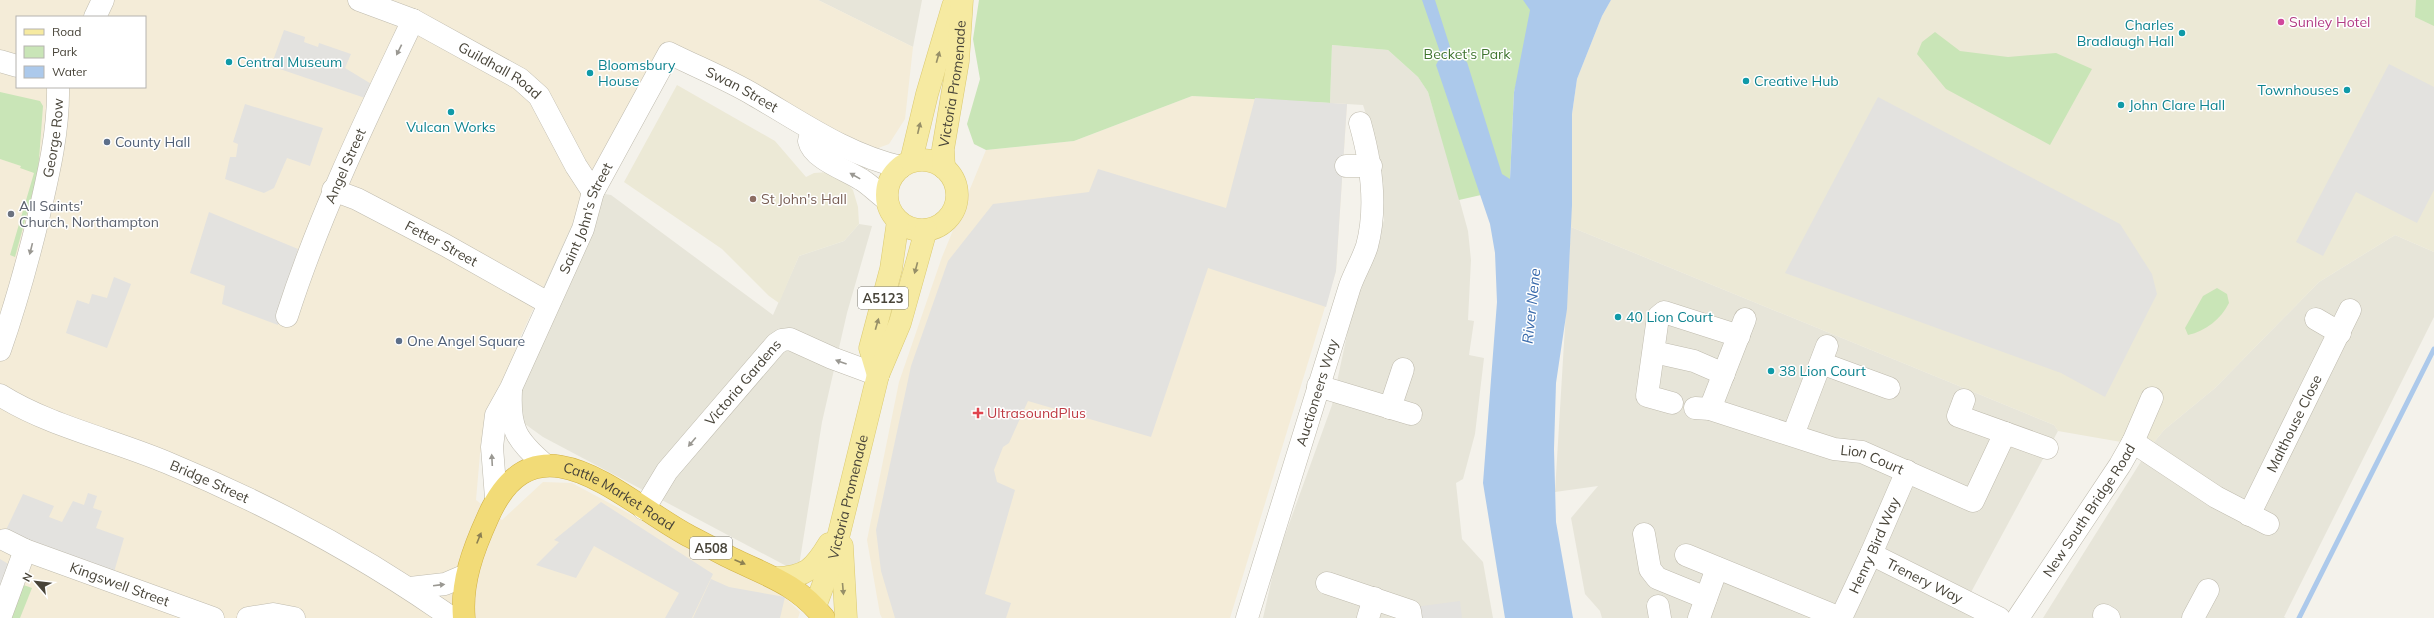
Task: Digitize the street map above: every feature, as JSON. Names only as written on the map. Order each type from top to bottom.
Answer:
[{"type":"highway","name":"Cattle Market Road","points":[[496,498],[511,479],[519,473],[544,464],[564,466],[587,474],[644,509],[731,558],[776,578],[797,591],[816,614]]},
{"type":"highway","name":"Saint John's Street","points":[[464,618],[462,600],[466,575],[474,550],[496,498]]},
{"type":"main road","name":"Victoria Promenade","points":[[906,164],[954,0]]},
{"type":"main road","name":"Victoria Promenade","points":[[944,168],[943,149],[958,61],[962,0]]},
{"type":"main road","points":[[928,160],[944,168],[955,182],[957,195],[954,208],[948,219],[938,226],[926,230],[908,227],[898,221],[890,211],[886,199],[886,186],[892,176],[906,164],[928,160]]},
{"type":"main road","name":"A5123","points":[[878,375],[870,348],[891,269],[898,221]]},
{"type":"main road","name":"Victoria Promenade","points":[[816,614],[842,522],[878,375],[898,328],[926,230]]},
{"type":"main road","name":"A5123","points":[[776,578],[800,575],[814,567],[842,522]]},
{"type":"main road","name":"A5123","points":[[842,522],[842,586],[846,618]]},
{"type":"street","points":[[95,16],[103,0]]},
{"type":"street","name":"Guildhall Road","points":[[359,0],[413,20],[520,79],[539,96],[576,166],[593,192]]},
{"type":"street","name":"Angel Street","points":[[287,316],[308,252],[333,190],[413,20]]},
{"type":"street","name":"Swan Street","points":[[669,53],[752,94],[812,130],[876,162],[906,164]]},
{"type":"street","name":"Saint John's Street","points":[[496,498],[492,447],[496,416],[511,388],[548,303],[583,229],[593,192],[669,53]]},
{"type":"street","points":[[0,61],[16,66]]},
{"type":"street","name":"George Row","points":[[0,350],[19,297],[49,173],[58,100],[58,88]]},
{"type":"street","name":"Auctioneers Way","points":[[1246,618],[1350,286],[1366,248],[1371,230],[1370,166],[1360,123]]},
{"type":"street","points":[[812,130],[809,141],[814,149],[828,162],[861,179],[886,199]]},
{"type":"street","points":[[1346,166],[1370,166]]},
{"type":"street","name":"Fetter Street","points":[[333,190],[356,199],[445,245],[548,303]]},
{"type":"street","name":"Malthouse Close","points":[[2133,442],[2216,497],[2258,519],[2350,310]]},
{"type":"street","points":[[1654,352],[1694,361],[1724,374],[1742,328],[1664,312],[1658,317],[1647,396],[1672,403]]},
{"type":"street","points":[[2316,319],[2340,333]]},
{"type":"street","name":"Victoria Gardens","points":[[644,509],[667,471],[761,361],[782,340],[790,339],[832,358],[878,375]]},
{"type":"street","points":[[1793,435],[1824,354],[1889,388]]},
{"type":"street","points":[[1390,408],[1403,369]]},
{"type":"street","name":"Lion Court","points":[[1724,374],[1703,408],[1834,449],[1862,452],[1973,501],[2004,433]]},
{"type":"street","points":[[1318,386],[1411,414]]},
{"type":"street","name":"Saint John's Street","points":[[511,388],[511,421],[522,442],[544,464]]},
{"type":"street","name":"Bridge Street","points":[[0,395],[62,423],[141,452],[223,485],[302,526],[410,588],[452,618]]},
{"type":"street","name":"New South Bridge Road","points":[[2018,618],[2106,488],[2133,442],[2152,398]]},
{"type":"street","points":[[1964,400],[1958,416],[2047,448]]},
{"type":"street","name":"Henry Bird Way","points":[[1840,618],[1872,554],[1907,471]]},
{"type":"street","points":[[1644,534],[1650,569],[1657,578],[1702,608],[1717,568]]},
{"type":"street","name":"Kingswell Street","points":[[5,540],[25,550],[208,618]]},
{"type":"street","points":[[0,618],[25,550]]},
{"type":"street","name":"Trenery Way","points":[[1872,554],[1998,618]]},
{"type":"street","points":[[1686,555],[1840,618]]},
{"type":"street","points":[[410,588],[445,584],[466,575]]},
{"type":"street","points":[[1327,583],[1371,608],[1410,611],[1411,618]]},
{"type":"street","points":[[2193,618],[2208,590]]},
{"type":"street","points":[[248,618],[273,614],[294,618]]},
{"type":"shaded area","points":[[0,0],[818,0],[913,47],[905,119],[889,144],[873,150],[664,44],[598,168],[519,340],[480,454],[476,500],[502,520],[543,482],[572,483],[785,597],[800,612],[798,618],[0,618]]},
{"type":"shaded area","points":[[818,0],[922,0],[913,47]]},
{"type":"shaded area","points":[[1611,0],[2434,0],[2434,252],[2395,235],[2319,282],[2215,388],[2164,430],[2150,447],[2058,431],[2054,425],[1571,227],[1572,114],[1577,79],[1602,16]]},
{"type":"shaded area","points":[[413,20],[593,192],[611,195],[773,315],[799,256],[844,241],[859,224],[872,226],[847,313],[822,422],[799,566],[792,569],[543,437],[525,424],[511,399],[546,307]]},
{"type":"shaded area","points":[[284,30],[305,37],[304,42],[318,47],[319,43],[351,54],[345,68],[373,85],[368,99],[271,66]]},
{"type":"shaded area","points":[[1332,45],[1388,50],[1418,77],[1428,92],[1451,169],[1468,231],[1471,260],[1468,320],[1474,321],[1469,355],[1484,358],[1475,434],[1463,479],[1456,483],[1462,539],[1483,562],[1493,618],[1263,618],[1276,560],[1332,405],[1351,316],[1384,220],[1380,158],[1363,105],[1330,103]]},
{"type":"shaded area","points":[[2389,64],[2434,87],[2434,190],[2417,223],[2356,192],[2323,256],[2296,242]]},
{"type":"shaded area","name":"St John's Hall","points":[[677,85],[775,141],[806,177],[814,173],[828,172],[842,178],[853,190],[858,207],[859,224],[844,241],[799,256],[779,303],[769,296],[722,249],[624,182]]},
{"type":"shaded area","points":[[1192,96],[1255,98],[1347,104],[1336,271],[1230,618],[882,618],[880,614],[867,540],[899,382],[942,257],[986,150],[1074,141]]},
{"type":"shaded area","points":[[1878,97],[2120,224],[2152,274],[2157,294],[2105,397],[2061,373],[1785,273]]},
{"type":"shaded area","points":[[1255,98],[1347,104],[1336,271],[1326,307],[1208,268],[1151,437],[1028,401],[1009,443],[1003,447],[994,470],[997,482],[1015,490],[985,594],[1011,603],[1006,618],[895,618],[881,571],[876,530],[911,366],[948,261],[993,204],[1089,192],[1098,169],[1226,208]]},
{"type":"shaded area","points":[[245,104],[323,128],[310,166],[287,158],[274,188],[264,193],[225,179],[230,157],[236,157],[238,144],[233,142]]},
{"type":"shaded area","points":[[209,212],[298,249],[278,325],[222,304],[225,286],[190,273]]},
{"type":"shaded area","points":[[1571,227],[2054,425],[2058,431],[1962,609],[1973,618],[1602,618],[1600,611],[1585,594],[1571,518],[1598,486],[1555,492]]},
{"type":"shaded area","points":[[2395,235],[2434,252],[2434,317],[2284,617],[2286,618],[2043,618],[2150,447],[2164,430],[2215,388],[2319,282]]},
{"type":"shaded area","points":[[114,277],[131,284],[107,348],[66,333],[77,300],[89,304],[92,294],[107,298]]},
{"type":"shaded area","points":[[88,493],[97,496],[93,508],[102,511],[96,528],[124,538],[114,572],[5,532],[23,494],[54,506],[49,517],[62,522],[73,501],[84,505]]},
{"type":"shaded area","points":[[601,502],[713,574],[692,618],[665,618],[679,593],[594,546],[576,578],[536,565],[559,542],[554,540]]},
{"type":"shaded area","points":[[0,559],[10,565],[0,598]]},
{"type":"shaded area","points":[[711,579],[729,587],[785,597],[780,618],[693,618]]},
{"type":"shaded area","points":[[1460,601],[1462,618],[1417,618],[1415,607]]},
{"type":"green space","name":"Becket's Park","points":[[979,0],[1540,0],[1514,92],[1510,179],[1481,195],[1459,200],[1428,92],[1418,77],[1388,50],[1332,45],[1330,103],[1192,96],[1074,141],[986,150],[974,144],[967,124],[980,79],[973,39]]},
{"type":"green space","points":[[2416,0],[2434,0],[2434,26],[2415,17]]},
{"type":"green space","points":[[1935,32],[1960,51],[2008,57],[2056,53],[2092,69],[2050,145],[1946,89],[1917,54],[1922,42]]},
{"type":"green space","points":[[0,92],[40,101],[43,106],[38,173],[15,257],[10,255],[34,173],[20,168],[21,166],[0,159]]},
{"type":"green space","points":[[2217,288],[2227,294],[2229,303],[2226,309],[2212,324],[2201,331],[2188,335],[2185,328],[2203,296]]},
{"type":"green space","points":[[18,583],[32,588],[20,618],[8,618]]},
{"type":"water","name":"River Nene","points":[[1422,0],[1435,0],[1452,53],[1467,62],[1502,174],[1510,179],[1514,92],[1530,10],[1523,0],[1611,0],[1602,16],[1577,79],[1572,114],[1572,205],[1567,309],[1556,383],[1554,449],[1556,522],[1573,618],[1505,618],[1483,483],[1497,302],[1495,253],[1490,224],[1436,65],[1441,55]]},
{"type":"waterway","points":[[2299,618],[2434,349]]},
{"type":"place","name":"Sunley Hotel","points":[[2281,22]]},
{"type":"place","name":"Charles Bradlaugh Hall","points":[[2182,33]]},
{"type":"place","name":"Central Museum","points":[[229,62]]},
{"type":"place","name":"Bloomsbury House","points":[[590,73]]},
{"type":"place","name":"Creative Hub","points":[[1746,81]]},
{"type":"place","name":"Townhouses","points":[[2347,90]]},
{"type":"place","name":"John Clare Hall","points":[[2121,105]]},
{"type":"place","name":"Vulcan Works","points":[[451,112]]},
{"type":"place","name":"County Hall","points":[[107,142]]},
{"type":"place","name":"St John's Hall","points":[[753,199]]},
{"type":"place","name":"All Saints' Church, Northampton","points":[[11,214]]},
{"type":"place","name":"40 Lion Court","points":[[1618,317]]},
{"type":"place","name":"One Angel Square","points":[[399,341]]},
{"type":"place","name":"38 Lion Court","points":[[1771,371]]},
{"type":"place","name":"UltrasoundPlus","points":[[978,413]]}]
